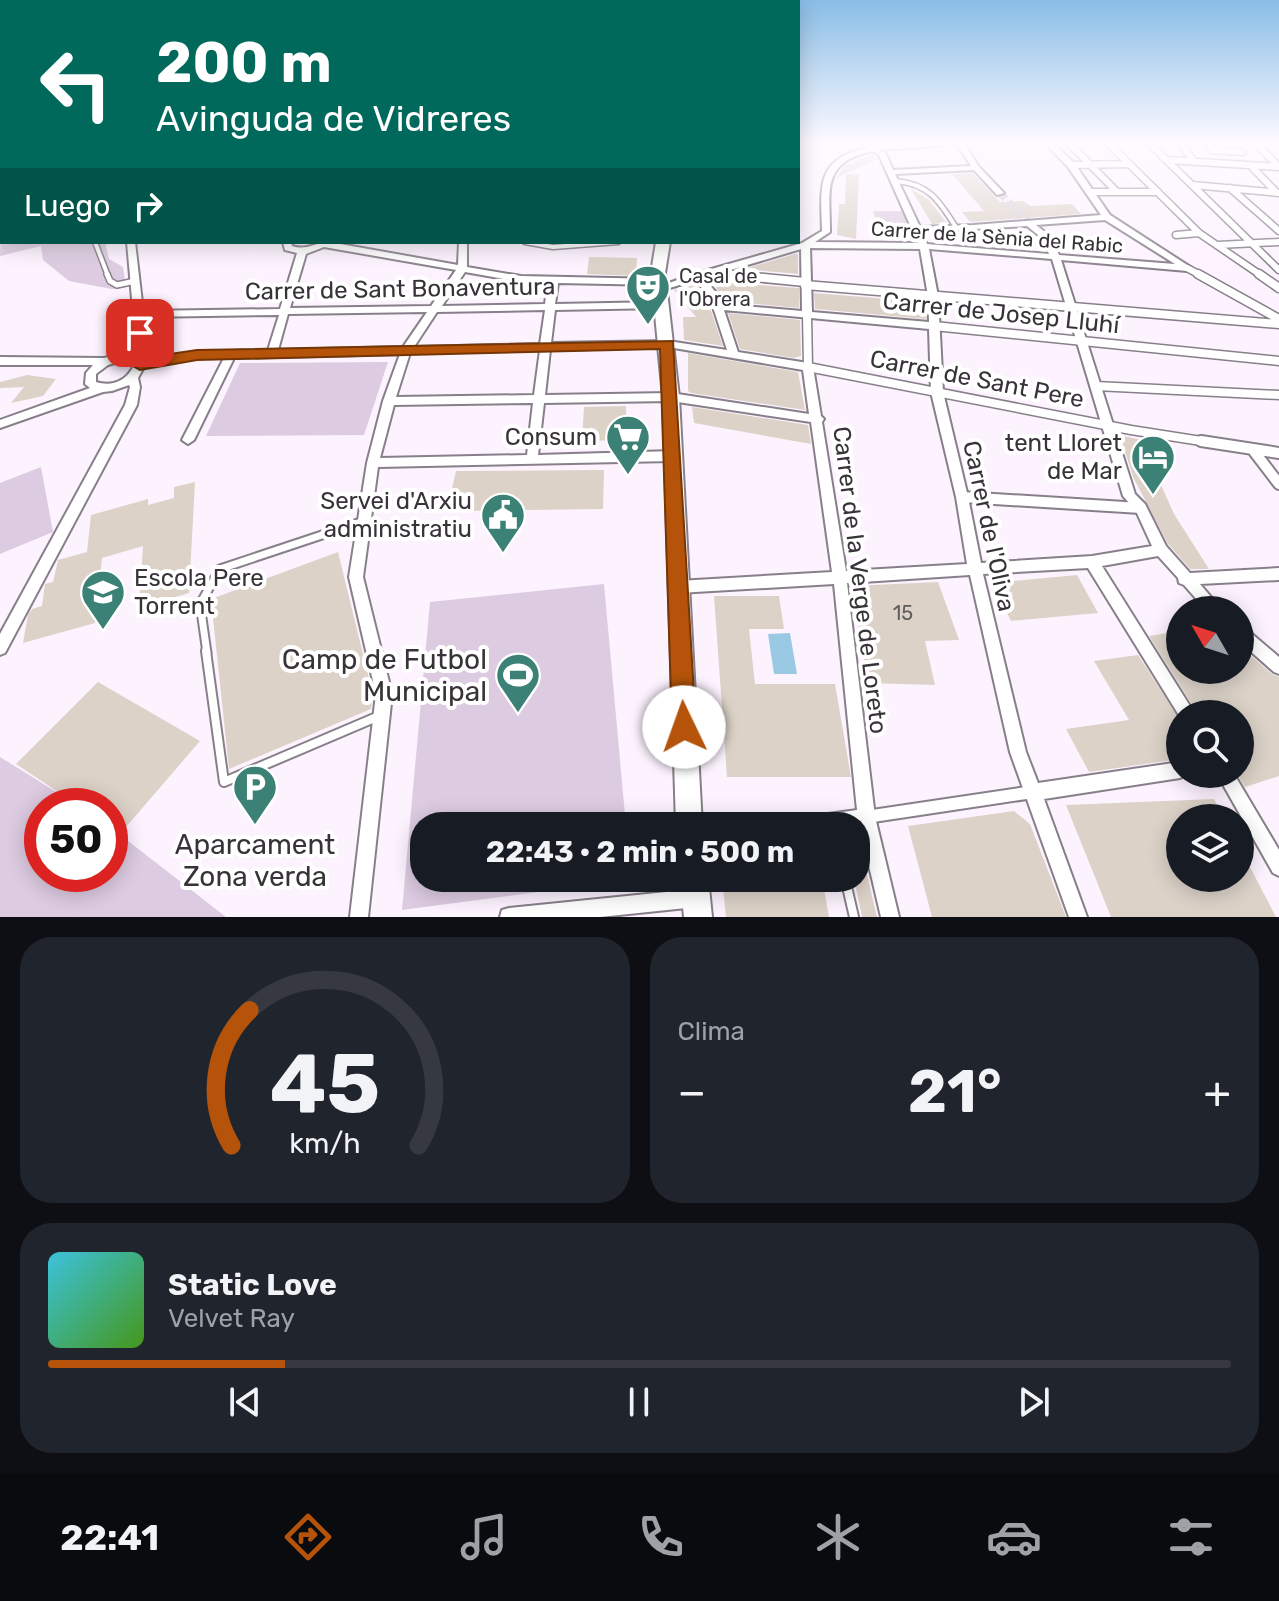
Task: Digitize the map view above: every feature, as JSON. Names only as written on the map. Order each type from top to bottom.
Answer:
[{"type":"main road","points":[[662,244],[659,256],[660,285],[671,397],[688,812]]},
{"type":"main road","points":[[660,285],[670,244]]},
{"type":"street","points":[[805,245],[826,232],[828,186]]},
{"type":"street","name":"Carrer de l'Oliva","points":[[898,186],[924,246],[933,296],[937,392],[1018,752],[1078,917]]},
{"type":"street","points":[[993,186],[1000,193]]},
{"type":"street","points":[[1086,186],[1107,217],[1279,322]]},
{"type":"street","points":[[1111,186],[1117,192]]},
{"type":"street","points":[[1152,186],[1199,233],[1279,288]]},
{"type":"street","points":[[1194,186],[1279,270]]},
{"type":"street","points":[[1203,186],[1278,194]]},
{"type":"street","points":[[1230,188],[1279,231]]},
{"type":"street","points":[[1090,192],[1158,192]]},
{"type":"street","points":[[918,230],[1107,217]]},
{"type":"street","points":[[1029,224],[1047,238],[1056,259],[1066,307],[1096,386],[1129,496],[1141,508],[1161,550],[1201,596]]},
{"type":"street","points":[[1176,235],[1199,233]]},
{"type":"street","points":[[1217,245],[1279,242]]},
{"type":"street","points":[[125,357],[140,333],[131,244]]},
{"type":"street","points":[[287,244],[288,248],[302,251],[321,244]]},
{"type":"street","name":"Carrer de la Sènia del Rabic","points":[[329,244],[462,269],[553,281],[660,285],[805,245],[924,246],[1187,268]]},
{"type":"street","points":[[381,254],[382,244]]},
{"type":"street","points":[[359,917],[384,692],[356,577],[364,521],[373,463],[406,350],[462,269],[463,244]]},
{"type":"street","name":"Carrer de la Verge de Loreto","points":[[805,245],[808,367],[840,578],[865,812]]},
{"type":"street","points":[[272,354],[302,251]]},
{"type":"street","points":[[709,273],[933,296],[1279,322]]},
{"type":"street","points":[[697,276],[714,294],[734,355]]},
{"type":"street","points":[[532,459],[553,281]]},
{"type":"street","name":"Carrer de Sant Bonaventura","points":[[140,314],[662,305]]},
{"type":"street","name":"Carrer de Josep Lluhí","points":[[719,307],[1279,361]]},
{"type":"street","name":"Carrer de Sant Pere","points":[[140,364],[186,356],[231,354],[668,344],[808,367],[1107,426],[1279,453]]},
{"type":"street","points":[[188,440],[231,354]]},
{"type":"street","points":[[0,361],[104,362],[125,357],[135,359],[140,364],[132,378],[118,386],[102,388],[0,424]]},
{"type":"street","points":[[66,362],[89,377],[90,384],[102,388]]},
{"type":"street","points":[[89,377],[104,362]]},
{"type":"street","points":[[0,648],[131,405],[135,387],[132,378]]},
{"type":"street","points":[[1096,386],[1279,395]]},
{"type":"street","points":[[389,401],[671,397],[818,419]]},
{"type":"street","points":[[1253,450],[1279,484]]},
{"type":"street","points":[[373,463],[673,456]]},
{"type":"street","points":[[962,497],[1141,508]]},
{"type":"street","points":[[678,587],[1092,562],[1161,550]]},
{"type":"street","points":[[1092,562],[1178,700]]},
{"type":"street","points":[[1184,579],[1279,574]]},
{"type":"street","points":[[1254,645],[1279,667]]},
{"type":"street","points":[[870,816],[1166,772]]},
{"type":"street","points":[[1233,788],[1279,867]]},
{"type":"street","name":"Carrer de la Verge de Loreto","points":[[870,834],[890,917]]},
{"type":"street","points":[[509,917],[696,898]]},
{"type":"lane","points":[[926,186],[957,229]]},
{"type":"lane","points":[[96,244],[110,281],[117,285],[137,281]]},
{"type":"lane","points":[[536,244],[553,247],[592,244]]},
{"type":"lane","points":[[364,521],[220,569],[200,604],[224,782],[381,715]]},
{"type":"lane","points":[[848,892],[854,917]]},
{"type":"shaded area","points":[[873,211],[904,211],[915,237],[883,237]]},
{"type":"shaded area","points":[[0,244],[105,244],[109,259],[123,267],[126,287],[112,289],[69,281],[43,260],[41,246],[0,256]]},
{"type":"shaded area","points":[[388,362],[364,435],[206,436],[240,363]]},
{"type":"shaded area","points":[[41,467],[53,532],[0,554],[0,483]]},
{"type":"shaded area","name":"Camp de Futbol Municipal","points":[[604,584],[625,812],[411,812],[430,602]]},
{"type":"shaded area","points":[[0,757],[50,788],[24,788],[24,892],[128,892],[128,841],[226,917],[0,917]]},
{"type":"shaded area","name":"Camp de Futbol Municipal","points":[[410,822],[410,892],[539,892],[402,910]]},
{"type":"water","points":[[790,633],[797,674],[774,674],[768,634]]},
{"type":"building","points":[[846,186],[858,186],[856,239],[837,235],[839,204],[845,204]]},
{"type":"building","points":[[962,186],[985,186],[1000,202],[1023,201],[1030,206],[1072,204],[1081,214],[970,222],[962,212],[984,211]]},
{"type":"building","points":[[911,189],[929,200],[947,223],[932,224]]},
{"type":"building","points":[[798,254],[798,274],[744,269]]},
{"type":"building","points":[[589,257],[637,258],[636,276],[587,274]]},
{"type":"building","points":[[718,282],[799,288],[799,308],[724,301],[716,288]]},
{"type":"building","points":[[695,283],[707,299],[723,346],[684,340],[683,317],[696,317],[674,290]]},
{"type":"building","points":[[814,293],[925,302],[926,319],[815,309]]},
{"type":"building","points":[[728,313],[800,320],[801,356],[794,358],[740,349]]},
{"type":"building","points":[[688,353],[798,372],[805,410],[691,393],[688,391]]},
{"type":"building","points":[[27,375],[56,379],[43,396],[11,403],[24,387],[0,388],[0,382]]},
{"type":"building","points":[[626,406],[627,440],[582,441],[584,407]]},
{"type":"building","points":[[692,407],[808,425],[811,444],[694,423]]},
{"type":"building","name":"tent Lloret de Mar","points":[[1120,435],[1141,440],[1174,514],[1209,569],[1190,569],[1168,544],[1133,477]]},
{"type":"building","points":[[604,470],[603,509],[447,511],[456,471]]},
{"type":"building","points":[[195,482],[189,593],[139,608],[143,546],[102,558],[95,623],[23,643],[28,615],[32,609],[42,606],[45,584],[53,582],[58,560],[87,552],[91,515],[148,499],[148,505],[174,498],[174,487]]},
{"type":"building","points":[[338,552],[373,695],[371,709],[229,769],[211,599]]},
{"type":"building","points":[[1077,575],[1098,613],[1011,621],[992,583]]},
{"type":"building","points":[[938,582],[959,640],[925,641],[935,685],[868,683],[852,586]]},
{"type":"building","points":[[714,596],[779,596],[784,629],[749,629],[755,684],[835,684],[851,777],[727,777]]},
{"type":"building","points":[[1166,633],[1166,663],[1149,636]]},
{"type":"building","points":[[1138,655],[1167,700],[1166,761],[1089,772],[1066,729],[1129,720],[1094,661]]},
{"type":"building","points":[[1254,658],[1279,677],[1279,776],[1254,784],[1254,700],[1189,700],[1179,684],[1254,684]]},
{"type":"building","points":[[98,682],[200,741],[128,825],[128,788],[52,788],[16,764]]},
{"type":"building","points":[[1214,799],[1217,804],[1166,804],[1166,892],[1254,892],[1254,875],[1276,917],[1111,917],[1066,805]]},
{"type":"building","points":[[1014,811],[1030,824],[1066,917],[932,917],[908,826]]},
{"type":"building","points":[[870,887],[877,917],[862,917],[857,892],[870,892]]},
{"type":"building","points":[[723,892],[825,892],[829,917],[726,917]]},
{"type":"tunnel","points":[[1000,193],[1028,223]]},
{"type":"place","name":"Casal de l'Obrera","points":[[648,326]]},
{"type":"place","name":"Consum","points":[[628,476]]},
{"type":"place","name":"tent Lloret de Mar","points":[[1153,496]]},
{"type":"place","name":"Servei d'Arxiu administratiu","points":[[503,554]]},
{"type":"place","name":"Escola Pere Torrent","points":[[103,631]]},
{"type":"place","name":"Camp de Futbol Municipal","points":[[518,714]]},
{"type":"place","name":"Aparcament Zona verda","points":[[255,826]]},
{"type":"route","points":[[140,333],[125,357],[135,359],[140,364],[197,355],[668,344],[684,727]]}]
